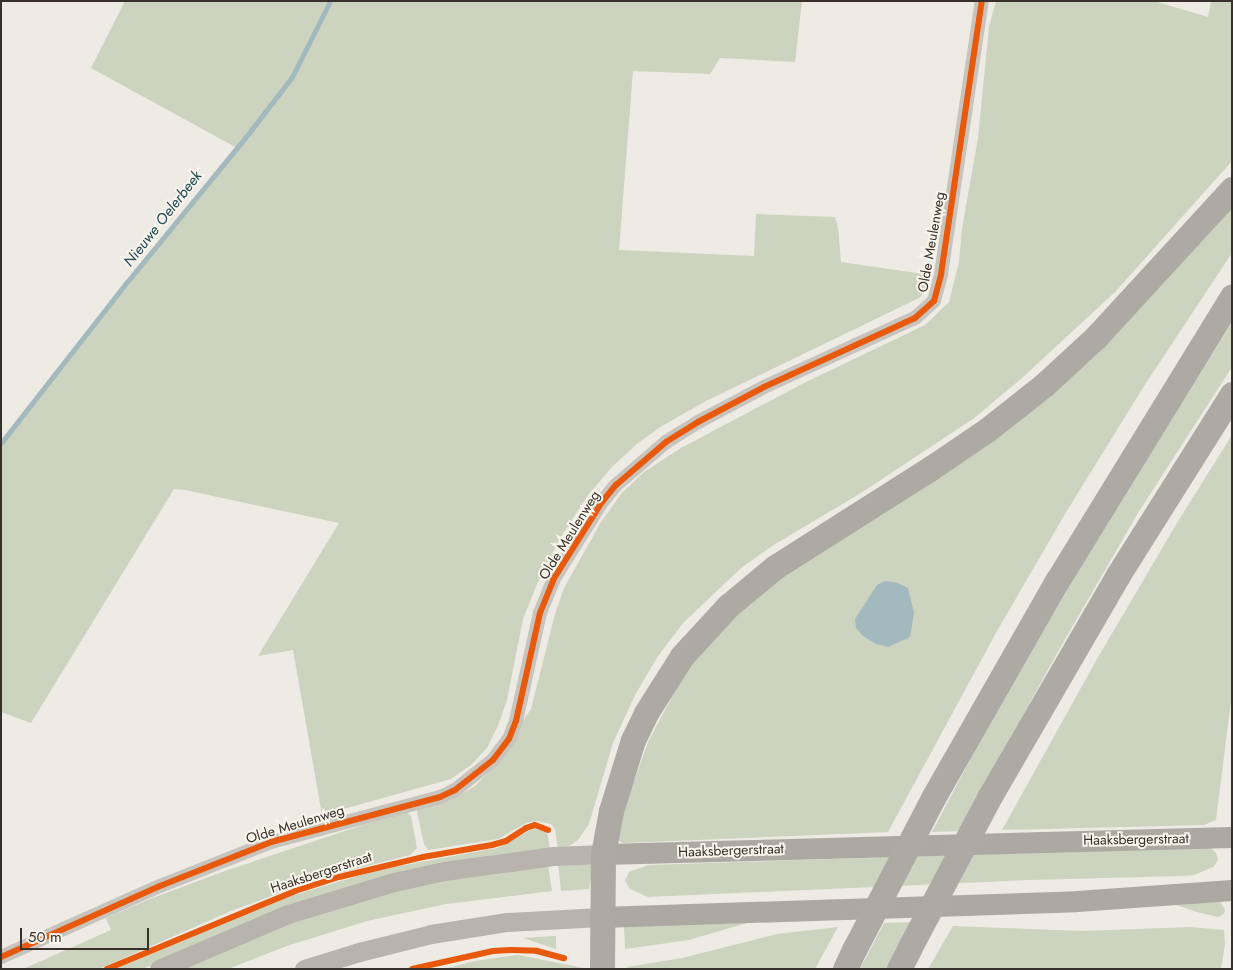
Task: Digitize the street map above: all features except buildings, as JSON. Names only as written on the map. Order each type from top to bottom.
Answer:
[{"type":"highway","points":[[602,969],[603,854],[610,811],[633,740],[664,682],[682,656],[701,633],[728,606],[775,567],[932,468],[987,430],[1044,385],[1096,337],[1232,189]]},
{"type":"highway","points":[[850,958],[933,798],[1057,581],[1232,297]]},
{"type":"highway","points":[[904,958],[990,796],[1118,575],[1232,394]]},
{"type":"main road","name":"Haaksbergerstraat","points":[[159,969],[288,914],[394,882],[444,871],[554,856],[1232,837]]},
{"type":"main road","points":[[304,969],[359,952],[431,934],[507,922],[601,917],[1077,901],[1232,890]]},
{"type":"street","name":"Olde Meulenweg","points":[[1,957],[160,886],[271,842],[440,797],[455,790],[493,760],[509,739],[516,722],[540,613],[553,580],[616,484],[666,442],[698,422],[764,387],[915,318],[934,301],[941,274],[982,1]]},
{"type":"green space","points":[[125,1],[802,1],[795,62],[720,58],[710,74],[633,71],[619,250],[754,256],[756,214],[835,217],[838,227],[841,262],[930,275],[929,282],[921,297],[706,401],[662,426],[638,443],[612,467],[588,495],[559,540],[537,584],[523,619],[507,700],[498,726],[487,748],[471,765],[451,779],[322,815],[293,650],[258,656],[339,523],[185,490],[174,489],[31,723],[1,712],[1,443],[127,282],[237,148],[91,68]]},
{"type":"green space","points":[[996,1],[1154,1],[1208,17],[1211,1],[1232,1],[1232,161],[1116,291],[1022,378],[973,419],[861,493],[772,546],[740,569],[684,622],[658,656],[635,695],[613,743],[589,824],[578,840],[558,850],[555,829],[551,824],[537,821],[526,823],[498,839],[428,850],[424,844],[417,812],[419,808],[459,795],[475,786],[513,744],[523,721],[531,709],[555,614],[564,588],[601,522],[621,494],[644,472],[681,448],[802,384],[925,325],[949,302],[959,262],[962,228],[978,138],[989,27]]},
{"type":"green space","points":[[1232,204],[1232,253],[1146,383],[1068,509],[997,631],[888,832],[624,843],[619,841],[616,832],[648,742],[686,671],[709,641],[746,603],[784,575],[917,487]]},
{"type":"green space","points":[[1232,323],[1232,367],[1138,513],[1060,648],[959,831],[932,832],[981,739],[1097,537]]},
{"type":"green space","points":[[1232,435],[1232,693],[1216,820],[1204,825],[1002,830],[1097,659],[1177,523]]},
{"type":"green space","points":[[405,811],[411,816],[417,848],[410,855],[336,874],[293,888],[231,911],[99,969],[23,969],[111,930],[106,918],[150,899],[225,871]]},
{"type":"green space","points":[[533,829],[545,831],[548,836],[550,851],[486,860],[186,949],[143,969],[116,969],[234,918],[294,895],[378,870],[497,848]]},
{"type":"green space","points":[[1210,847],[1216,853],[1218,860],[1213,867],[1194,875],[1181,876],[1030,880],[648,897],[630,889],[625,881],[629,872],[649,865]]},
{"type":"green space","points":[[594,861],[589,889],[561,891],[558,863]]},
{"type":"green space","points":[[548,864],[552,891],[446,904],[367,921],[287,946],[228,969],[170,969],[280,923],[441,878]]},
{"type":"green space","points":[[1212,899],[1221,903],[1225,910],[1224,914],[1218,917],[1164,901]]},
{"type":"green space","points":[[774,915],[689,940],[625,949],[624,927],[636,923]]},
{"type":"green space","points":[[913,922],[889,969],[860,969],[884,923]]},
{"type":"green space","points":[[953,926],[1082,931],[1191,927],[1224,930],[1225,945],[1221,969],[928,969]]},
{"type":"green space","points":[[838,927],[815,969],[627,969],[627,967],[682,958],[777,934]]},
{"type":"green space","points":[[556,936],[556,949],[523,938]]},
{"type":"green space","points":[[518,955],[589,969],[444,969],[475,961]]},
{"type":"water","points":[[885,581],[898,583],[908,588],[914,613],[910,637],[888,647],[876,644],[863,636],[856,628],[855,619],[877,585]]},
{"type":"waterway","name":"Nieuwe Oelerbeek","points":[[1,443],[127,282],[245,138],[292,77],[330,1]]},
{"type":"cycle path","points":[[1,957],[160,886],[271,842],[440,797],[455,790],[493,760],[509,739],[516,721],[540,613],[553,580],[602,502],[616,485],[666,442],[698,422],[764,387],[915,318],[934,301],[941,274],[982,1]]},
{"type":"cycle path","points":[[107,969],[295,891],[339,877],[423,857],[492,845],[506,841],[526,828],[535,825],[548,830]]},
{"type":"cycle path","points":[[412,969],[493,951],[537,951],[564,958]]}]
